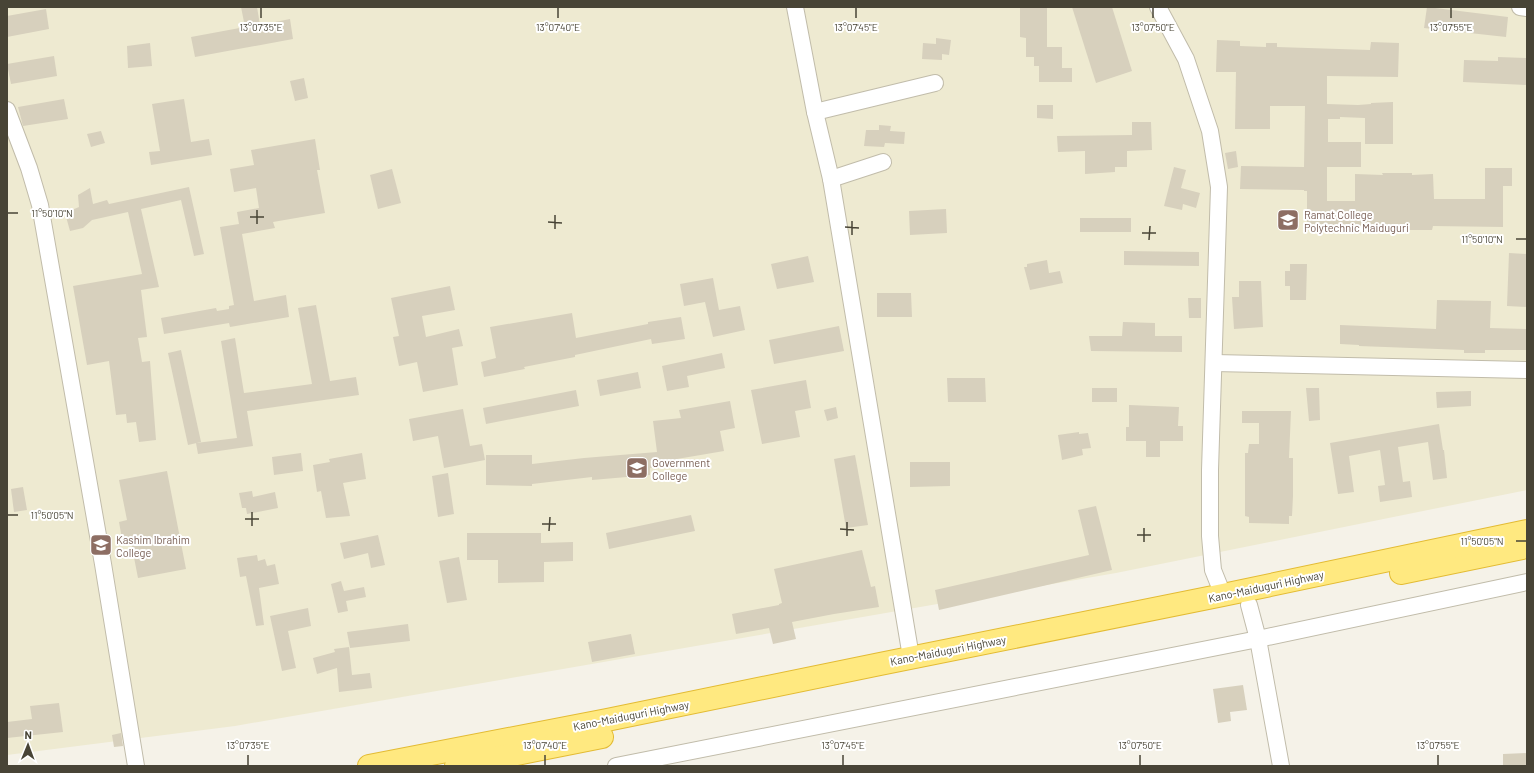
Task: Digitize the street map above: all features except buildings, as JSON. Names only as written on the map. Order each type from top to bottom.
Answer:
[{"type":"highway","name":"Kano-Maiduguri Highway","points":[[369,766],[607,720],[911,657],[1223,595],[1527,531]]},
{"type":"highway","name":"Kano-Maiduguri Highway","points":[[456,766],[888,676],[1250,605],[1527,547]]},
{"type":"street","points":[[795,7],[815,112],[831,179],[911,657]]},
{"type":"street","points":[[1158,7],[1186,59],[1210,131],[1219,187],[1210,470],[1210,536],[1213,570],[1223,595]]},
{"type":"street","points":[[1520,7],[1527,8]]},
{"type":"street","points":[[815,112],[934,83]]},
{"type":"street","points":[[7,110],[11,132],[29,168],[40,205],[106,579],[136,766]]},
{"type":"street","points":[[831,179],[884,162]]},
{"type":"street","points":[[1214,363],[1527,370]]},
{"type":"street","points":[[616,766],[1258,639],[1527,582]]},
{"type":"street","points":[[1250,605],[1258,639],[1281,766]]},
{"type":"shaded area","name":"Government College","points":[[7,7],[1527,7],[1527,490],[1116,573],[235,726],[7,755]]},
{"type":"place","name":"Ramat College Polytechnic Maiduguri","points":[[1288,220]]},
{"type":"place","name":"Government College","points":[[637,468]]},
{"type":"place","name":"Kashim Ibrahim College","points":[[101,545]]}]
